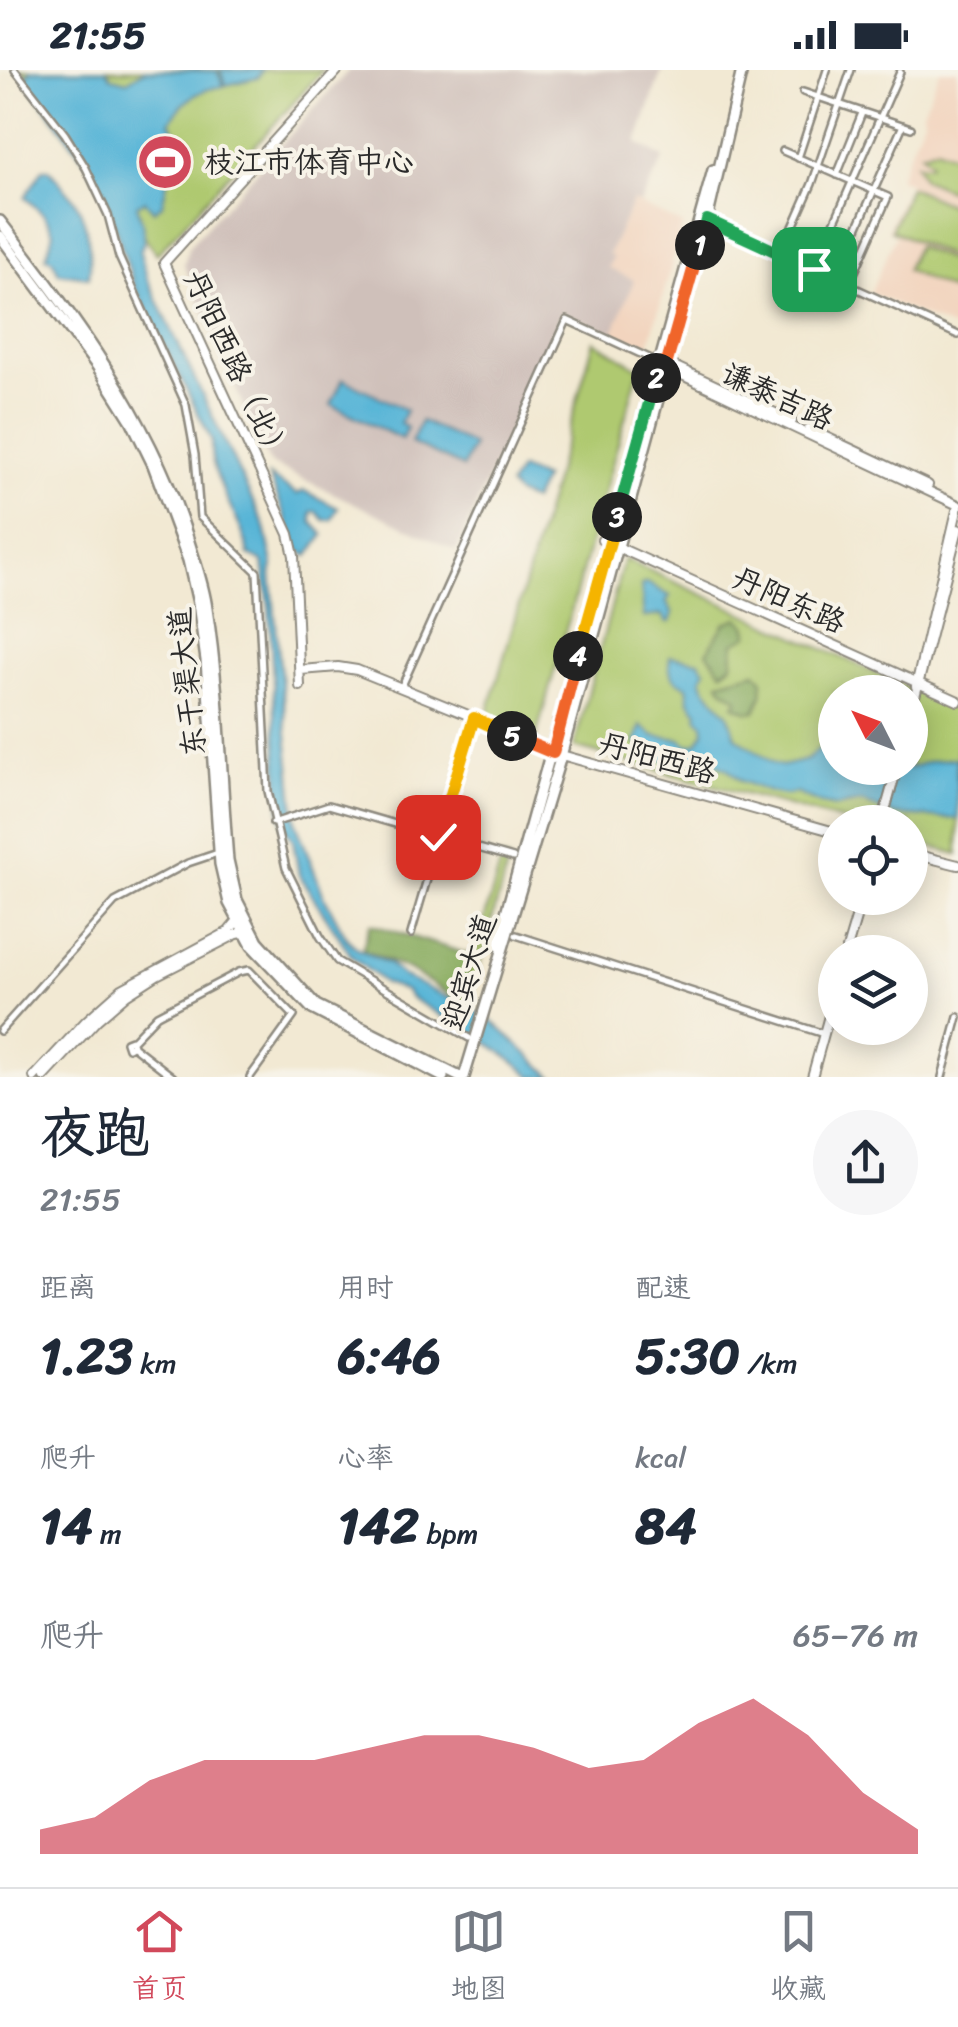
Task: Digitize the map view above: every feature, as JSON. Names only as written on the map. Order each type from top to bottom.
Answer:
[{"type":"main road","name":"迎宾大道","points":[[460,1077],[557,754],[609,544],[707,220],[739,70]]},
{"type":"main road","name":"迎宾大道","points":[[664,364],[739,70]]},
{"type":"main road","name":"东干渠大道","points":[[0,221],[74,317],[121,389],[152,445],[176,501],[207,606],[228,860],[250,934],[264,959],[312,1009],[443,1077]]},
{"type":"main road","name":"东干渠大道","points":[[0,236],[97,366],[132,420],[154,466],[188,560],[206,660],[219,852],[229,903],[238,920],[316,1005],[460,1077]]},
{"type":"street","points":[[15,70],[65,134],[108,215],[130,282],[186,405],[200,517],[257,572],[268,790],[286,868],[337,961],[472,1034]]},
{"type":"street","name":"丹阳西路（北）","points":[[300,686],[294,556],[289,534],[164,263],[338,70]]},
{"type":"street","points":[[798,158],[827,70]]},
{"type":"street","points":[[781,254],[818,167],[851,70]]},
{"type":"street","points":[[814,269],[900,72]]},
{"type":"street","points":[[803,92],[911,128]]},
{"type":"street","points":[[837,175],[862,112]]},
{"type":"street","points":[[835,279],[903,126]]},
{"type":"street","points":[[783,152],[888,198],[849,285]]},
{"type":"street","points":[[707,220],[958,335]]},
{"type":"street","points":[[400,688],[567,320],[664,364]]},
{"type":"street","name":"谦泰吉路","points":[[664,364],[958,504]]},
{"type":"street","points":[[920,675],[958,504]]},
{"type":"street","points":[[921,675],[958,529]]},
{"type":"street","name":"丹阳东路","points":[[609,544],[896,675]]},
{"type":"street","name":"丹阳西路","points":[[301,670],[358,670],[557,754],[818,827]]},
{"type":"street","name":"丹阳东路","points":[[928,689],[958,701]]},
{"type":"street","points":[[411,934],[474,718]]},
{"type":"street","points":[[274,823],[329,805],[513,858]]},
{"type":"street","points":[[0,1031],[115,902],[188,863],[219,852]]},
{"type":"street","points":[[928,858],[958,865]]},
{"type":"street","points":[[34,1077],[122,989],[228,932],[238,920]]},
{"type":"street","points":[[44,1077],[97,1020],[136,988],[250,934]]},
{"type":"street","points":[[516,936],[818,1032]]},
{"type":"street","points":[[173,1077],[132,1043],[157,1015],[243,970],[249,970],[294,1016],[250,1077]]},
{"type":"street","points":[[942,1077],[958,1017]]},
{"type":"street","points":[[812,1077],[821,1045]]},
{"type":"street","points":[[54,1077],[56,1065]]},
{"type":"shaded area","points":[[349,70],[662,70],[637,143],[664,158],[640,204],[633,201],[608,255],[613,257],[608,268],[634,280],[613,333],[562,312],[456,551],[271,464],[184,265],[189,246]]},
{"type":"shaded area","points":[[940,70],[958,70],[958,331],[870,293],[896,235],[888,230],[909,183],[898,178]]},
{"type":"shaded area","points":[[633,201],[683,225],[647,351],[613,333],[633,280],[607,268],[612,258],[608,255]]},
{"type":"green space","name":"枝江市体育中心","points":[[21,70],[323,70],[157,254]]},
{"type":"green space","points":[[936,148],[958,157],[958,194],[923,179],[916,164],[929,165],[921,153]]},
{"type":"green space","points":[[910,187],[958,208],[958,260],[891,230]]},
{"type":"green space","points":[[917,246],[958,264],[953,291],[906,270]]},
{"type":"green space","points":[[594,341],[639,368],[534,744],[486,720]]},
{"type":"green space","points":[[624,559],[881,675],[818,675],[818,785],[928,785],[928,696],[958,710],[958,854],[928,846],[928,805],[818,805],[818,814],[574,747]]},
{"type":"green space","points":[[738,618],[749,635],[734,643],[732,664],[722,672],[707,652],[725,623]]},
{"type":"green space","points":[[756,672],[763,681],[762,696],[755,711],[748,712],[734,705],[738,699],[719,682]]},
{"type":"green space","points":[[502,858],[509,860],[468,1004],[461,1001]]},
{"type":"green space","points":[[370,924],[474,956],[460,1001],[409,970],[362,950]]},
{"type":"water","points":[[31,70],[106,70],[111,77],[127,81],[145,70],[217,71],[224,86],[192,97],[170,122],[178,137],[163,161],[168,178],[162,205],[154,211],[145,201],[137,205],[144,241],[140,252],[147,278],[265,527],[273,565],[296,823],[324,896],[347,939],[403,976],[489,1018],[553,1077],[533,1077],[406,991],[384,983],[352,957],[299,875],[293,840],[284,827],[280,809],[263,562],[249,555],[214,467],[212,441],[134,285],[105,197],[86,162],[25,79]]},
{"type":"water","points":[[220,70],[263,70],[258,78],[226,85]]},
{"type":"water","points":[[43,169],[49,169],[80,210],[89,245],[89,277],[59,273],[52,259],[46,257],[54,232],[44,215],[25,197]]},
{"type":"water","points":[[343,379],[406,410],[400,423],[407,428],[402,439],[331,405]]},
{"type":"water","points":[[421,421],[473,445],[463,467],[411,443]]},
{"type":"water","points":[[520,469],[544,479],[532,501],[509,486]]},
{"type":"water","points":[[269,476],[297,494],[304,491],[338,508],[332,520],[312,512],[312,522],[324,535],[308,556],[296,549]]},
{"type":"water","points":[[647,583],[670,596],[666,602],[673,613],[670,622],[663,615],[644,617],[641,585]]},
{"type":"water","points":[[670,656],[699,661],[705,670],[701,679],[705,688],[728,714],[736,737],[774,764],[807,760],[818,750],[818,785],[928,785],[928,762],[956,758],[958,819],[928,817],[928,805],[826,805],[796,793],[769,792],[741,781],[715,763],[658,760],[636,743],[641,726],[654,736],[680,739],[689,745],[697,743],[704,732],[687,686],[677,681]]},
{"type":"place","name":"枝江市体育中心","points":[[165,162]]},
{"type":"route","points":[[438,837],[474,718],[553,753],[660,363],[667,362],[707,220],[814,269]]}]
